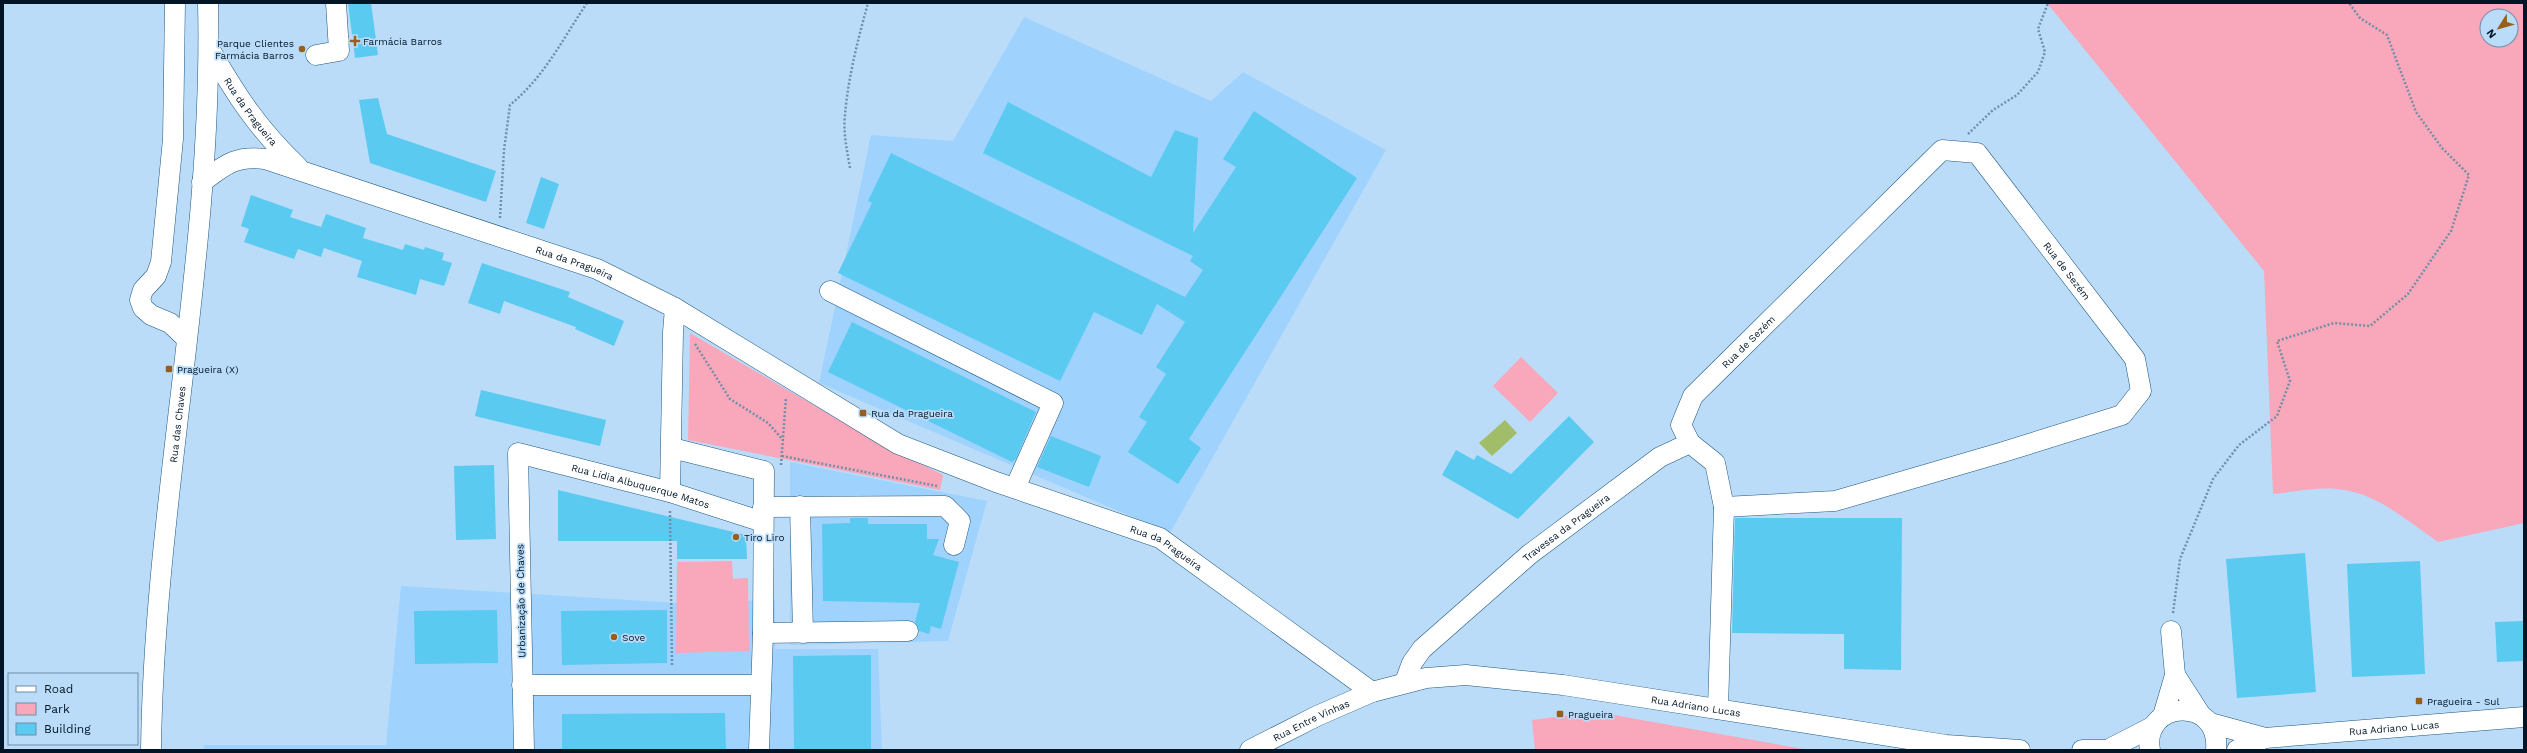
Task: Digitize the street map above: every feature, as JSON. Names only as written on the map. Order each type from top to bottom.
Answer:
[{"type":"street","points":[[175,3],[173,139],[161,262],[156,276],[143,290],[140,300],[143,308],[151,315],[170,323],[186,338]]},
{"type":"street","name":"Rua das Chaves","points":[[151,750],[158,597],[202,182],[209,48],[208,3]]},
{"type":"street","points":[[316,55],[340,51],[336,3]]},
{"type":"street","name":"Rua da Pragueira","points":[[209,48],[248,113],[264,134],[301,169]]},
{"type":"street","name":"Rua de Sezém","points":[[1690,443],[1681,425],[1693,396],[1942,150],[1977,153],[2135,359],[2141,391],[2122,414],[2000,453],[1835,501],[1724,507]]},
{"type":"street","name":"Rua da Pragueira","points":[[202,182],[224,166],[237,159],[249,157],[265,159],[301,169],[597,269],[675,308],[898,444],[1015,488],[1160,538],[1372,692]]},
{"type":"street","points":[[830,291],[1053,403],[1015,488]]},
{"type":"street","points":[[670,492],[672,448],[672,332],[675,308]]},
{"type":"street","points":[[1690,443],[1715,463],[1724,507],[1718,709]]},
{"type":"street","name":"Travessa da Pragueira","points":[[1405,682],[1412,663],[1422,649],[1530,554],[1660,457],[1690,443]]},
{"type":"street","points":[[672,448],[764,471],[764,633],[760,685],[759,750]]},
{"type":"street","name":"Rua Lídia Albuquerque Matos","points":[[518,453],[763,514],[800,506],[945,506],[960,522],[954,545]]},
{"type":"street","name":"Urbanização de Chaves","points":[[518,453],[524,750]]},
{"type":"street","points":[[800,506],[803,632]]},
{"type":"street","points":[[764,633],[908,631]]},
{"type":"street","points":[[2150,750],[2150,736],[2158,721],[2175,675],[2171,631]]},
{"type":"street","name":"Rua Adriano Lucas","points":[[1372,692],[1405,682],[1426,678],[1466,675],[1514,679],[1946,744],[2020,750]]},
{"type":"street","points":[[2175,675],[2215,732],[2216,750]]},
{"type":"street","points":[[522,686],[760,685]]},
{"type":"street","name":"Rua Entre Vinhas","points":[[1250,750],[1316,716],[1372,692]]},
{"type":"street","name":"Rua Adriano Lucas","points":[[2158,721],[2181,710],[2265,738]]},
{"type":"street","name":"Rua Adriano Lucas","points":[[2237,750],[2265,738],[2524,717]]},
{"type":"street","points":[[2082,750],[2114,749],[2158,721]]},
{"type":"path","points":[[498,236],[504,150],[510,105],[527,92],[560,48],[587,3]]},
{"type":"path","points":[[850,168],[845,137],[845,115],[857,43],[868,3]]},
{"type":"path","points":[[1957,151],[1971,129],[1993,110],[2017,95],[2038,72],[2045,52],[2038,29],[2048,3]]},
{"type":"path","points":[[2171,631],[2180,559],[2213,479],[2239,445],[2277,416],[2290,381],[2277,340],[2334,323],[2370,326],[2408,294],[2451,231],[2469,174],[2442,148],[2416,112],[2387,35],[2360,18],[2349,3]]},
{"type":"path","points":[[672,332],[695,344],[730,399],[768,423],[783,440]]},
{"type":"path","points":[[764,471],[783,464],[782,456],[787,377]]},
{"type":"path","points":[[782,456],[944,487],[953,465]]},
{"type":"path","points":[[670,492],[672,685]]},
{"type":"shaded area","points":[[1024,17],[1211,101],[1243,72],[1386,150],[1170,533],[819,383],[871,135],[953,141]]},
{"type":"shaded area","points":[[1505,420],[1517,433],[1492,456],[1479,443]]},
{"type":"shaded area","points":[[790,462],[987,501],[948,641],[790,645]]},
{"type":"shaded area","points":[[401,586],[678,603],[775,600],[775,649],[878,649],[882,750],[204,750],[204,745],[386,745]]},
{"type":"green space","points":[[2047,3],[2524,3],[2524,523],[2438,542],[2390,509],[2365,496],[2351,491],[2321,489],[2273,494],[2264,271]]},
{"type":"green space","points":[[690,333],[875,441],[943,475],[940,490],[688,440]]},
{"type":"green space","points":[[1521,357],[1558,393],[1530,422],[1493,386]]},
{"type":"green space","points":[[732,561],[733,579],[748,578],[749,651],[676,653],[677,562]]},
{"type":"green space","points":[[1596,712],[1809,750],[1535,750],[1532,720]]},
{"type":"building","points":[[348,3],[371,3],[378,55],[355,58]]},
{"type":"building","points":[[378,98],[387,134],[496,171],[486,202],[370,163],[359,100]]},
{"type":"building","points":[[1008,102],[1151,177],[1175,130],[1198,138],[1193,233],[1236,167],[1223,159],[1254,111],[1357,178],[1189,439],[1201,448],[1178,484],[1128,452],[1147,422],[1139,417],[1166,374],[1156,367],[1185,322],[1157,304],[1142,335],[1094,312],[1060,381],[838,273],[872,203],[868,201],[891,153],[1185,297],[1203,270],[1190,261],[1193,256],[983,153]]},
{"type":"building","points":[[541,177],[559,184],[544,229],[526,223]]},
{"type":"building","points":[[251,195],[293,210],[290,217],[321,227],[326,214],[366,228],[363,238],[403,250],[405,244],[424,250],[425,247],[444,253],[442,260],[452,263],[444,286],[420,279],[416,295],[357,277],[362,261],[324,248],[321,257],[298,249],[294,259],[244,242],[249,229],[241,226]]},
{"type":"building","points":[[482,263],[570,292],[568,297],[624,321],[614,346],[575,329],[576,327],[504,301],[500,314],[468,303]]},
{"type":"building","points":[[852,322],[1036,412],[1016,459],[1012,462],[828,372]]},
{"type":"building","points":[[481,390],[606,420],[600,446],[475,416]]},
{"type":"building","points":[[1569,416],[1594,442],[1518,519],[1442,475],[1456,450],[1474,460],[1477,455],[1511,474]]},
{"type":"building","points":[[1051,436],[1101,456],[1089,487],[1037,467]]},
{"type":"building","points":[[494,465],[496,539],[456,540],[454,466]]},
{"type":"building","points":[[558,490],[746,535],[747,559],[677,559],[677,541],[558,541]]},
{"type":"building","points":[[850,518],[868,518],[868,524],[927,524],[927,539],[939,539],[933,555],[959,562],[941,629],[931,626],[929,634],[919,631],[915,622],[920,603],[823,601],[822,524],[850,523]]},
{"type":"building","points":[[1735,518],[1902,518],[1901,670],[1844,669],[1844,634],[1732,633]]},
{"type":"building","points":[[2305,553],[2316,692],[2237,698],[2226,559]]},
{"type":"building","points":[[2420,561],[2425,674],[2352,677],[2347,564]]},
{"type":"building","points":[[497,610],[498,663],[415,664],[414,611]]},
{"type":"building","name":"Sove","points":[[667,610],[667,663],[562,665],[561,611]]},
{"type":"building","points":[[2524,621],[2524,661],[2497,662],[2495,622]]},
{"type":"building","points":[[871,655],[871,750],[794,750],[793,656]]},
{"type":"building","points":[[725,713],[726,750],[562,750],[562,714]]},
{"type":"place","name":"Farmácia Barros","points":[[355,41]]},
{"type":"place","name":"Parque Clientes Farmácia Barros","points":[[302,49]]},
{"type":"place","name":"Pragueira (X)","points":[[169,369]]},
{"type":"place","name":"Rua da Pragueira","points":[[863,413]]},
{"type":"place","name":"Tiro Liro","points":[[736,537]]},
{"type":"place","name":"Sove","points":[[614,637]]},
{"type":"place","name":"Pragueira - Sul","points":[[2419,701]]},
{"type":"place","name":"Pragueira","points":[[1560,714]]}]
